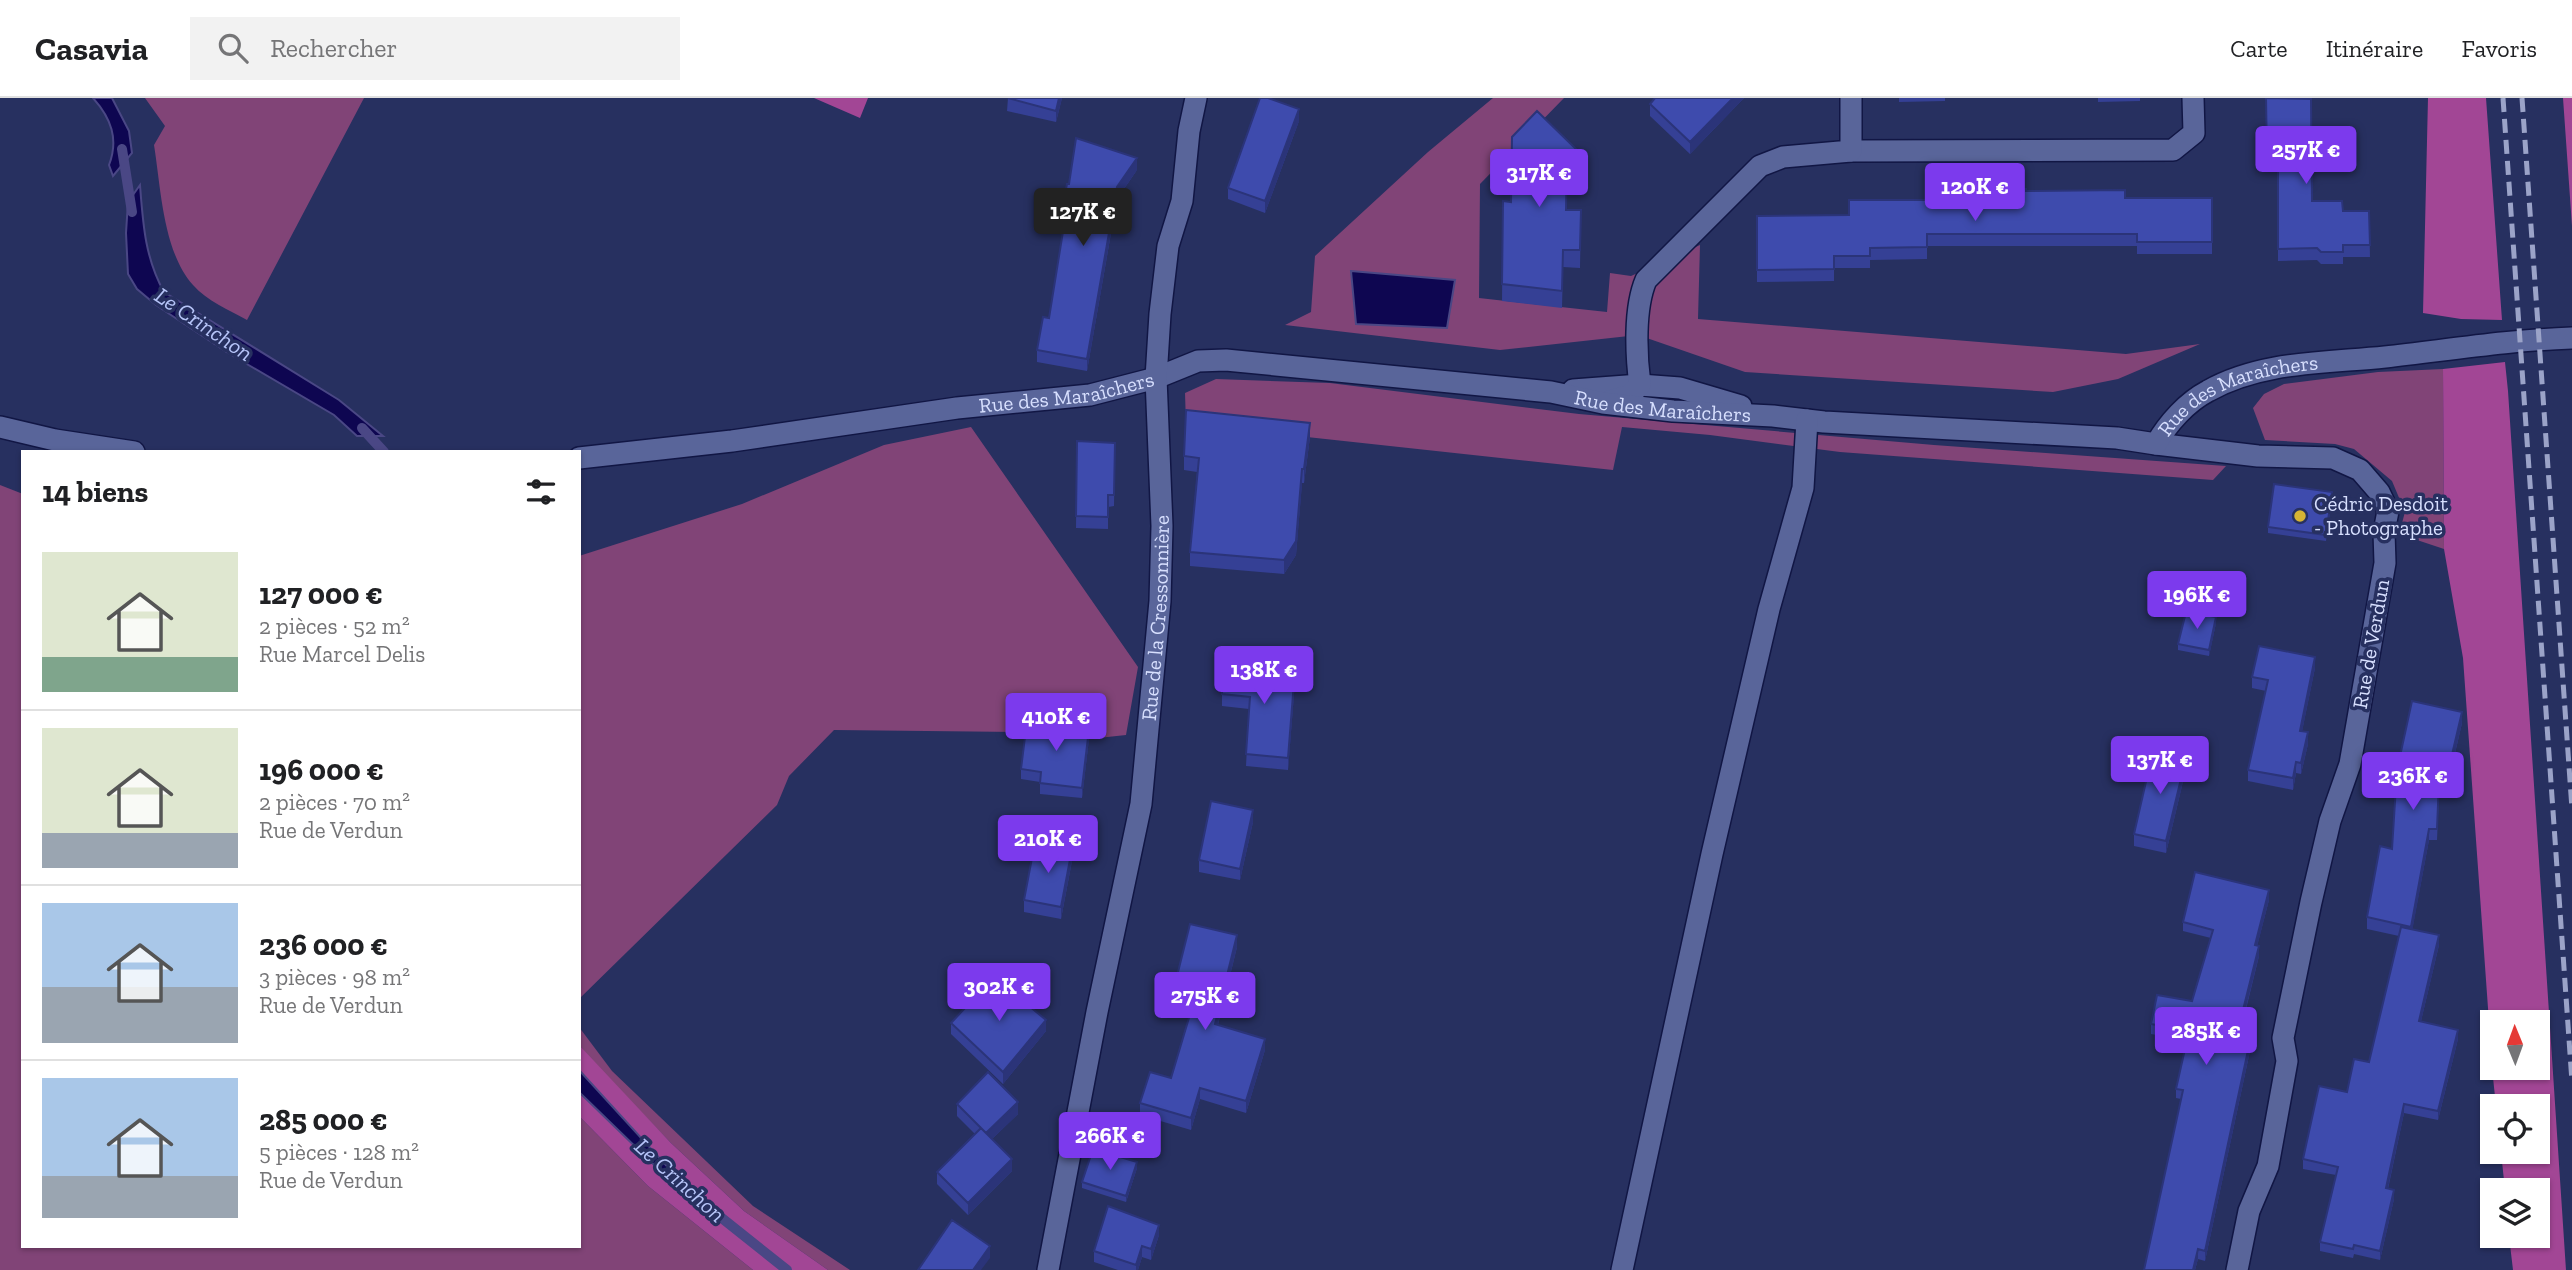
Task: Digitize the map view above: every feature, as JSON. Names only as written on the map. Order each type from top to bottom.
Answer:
[{"type":"street","name":"Rue de la Cressonnière","points":[[1048,1270],[1097,1012],[1141,804],[1160,589],[1162,526],[1156,378],[1160,314],[1168,246],[1182,201],[1189,131],[1196,98]]},
{"type":"street","points":[[1851,98],[1851,152]]},
{"type":"street","points":[[1603,403],[1630,395],[1640,385],[1637,355],[1641,291],[1646,280],[1760,166],[1783,157],[1851,152],[2173,150],[2194,133],[2193,98]]},
{"type":"street","name":"Rue des Maraîchers","points":[[581,458],[732,441],[957,408],[1090,395],[1156,378],[1198,361],[1226,359],[1551,391],[1603,403],[1673,411],[2117,438],[2156,444],[2168,424],[2207,391],[2241,377],[2285,365],[2343,362],[2503,341],[2572,338]]},
{"type":"street","name":"Rue des Maraîchers","points":[[1551,391],[1640,385],[1680,387],[1773,416]]},
{"type":"street","points":[[1622,1270],[1712,854],[1769,609],[1802,488],[1807,420]]},
{"type":"street","points":[[0,427],[55,440],[121,450]]},
{"type":"street","name":"Rue de Verdun","points":[[2156,444],[2258,456],[2333,458],[2360,470],[2379,492],[2388,511],[2384,532],[2385,563],[2350,764],[2330,821],[2311,902],[2283,1038],[2287,1061],[2268,1166],[2249,1211],[2237,1270]]},
{"type":"shaded area","points":[[145,98],[364,98],[247,320],[218,305],[199,291],[183,271],[175,255],[165,219],[154,145],[165,126]]},
{"type":"shaded area","points":[[814,98],[868,98],[860,118]]},
{"type":"shaded area","points":[[1493,98],[1564,98],[1480,184],[1479,298],[1607,312],[1610,273],[1631,276],[1700,245],[1698,319],[2126,354],[2200,344],[2118,379],[2053,392],[1745,372],[1638,335],[1500,350],[1285,325],[1311,312],[1315,256],[1428,152]]},
{"type":"shaded area","points":[[2428,98],[2486,98],[2502,320],[2461,319],[2423,313]]},
{"type":"shaded area","points":[[2563,98],[2572,98],[2572,226]]},
{"type":"shaded area","points":[[2505,362],[2549,1010],[2488,1010],[2463,658],[2444,549],[2443,369]]},
{"type":"shaded area","points":[[2443,369],[2444,549],[2399,534],[2405,512],[2392,481],[2354,449],[2335,444],[2265,440],[2253,408],[2264,394],[2284,384],[2378,372]]},
{"type":"shaded area","points":[[1216,379],[1330,383],[1579,414],[1934,445],[2226,466],[2213,480],[1840,452],[1622,427],[1613,470],[1186,424],[1185,393]]},
{"type":"shaded area","points":[[971,427],[1138,667],[1126,735],[1089,739],[1027,732],[834,730],[789,776],[777,805],[581,997],[581,555],[742,504],[884,445]]},
{"type":"shaded area","points":[[0,485],[21,493],[21,1248],[581,1248],[581,1118],[648,1186],[753,1270],[0,1270]]},
{"type":"shaded area","points":[[2550,1028],[2566,1270],[2513,1270],[2510,1248],[2550,1248],[2550,1178],[2504,1178],[2502,1164],[2550,1164],[2550,1094],[2495,1094],[2493,1080],[2550,1080]]},
{"type":"shaded area","points":[[581,1030],[612,1071],[753,1206],[850,1270],[828,1270],[744,1211],[671,1143],[581,1047]]},
{"type":"shaded area","points":[[581,1047],[671,1143],[744,1211],[828,1270],[753,1270],[648,1186],[581,1118]]},
{"type":"water","points":[[93,98],[112,98],[129,131],[132,153],[113,176],[109,165],[113,146],[112,129],[105,113]]},
{"type":"water","points":[[140,185],[149,253],[164,292],[339,400],[383,436],[357,436],[334,415],[228,353],[156,305],[137,289],[128,274],[126,233],[128,202]]},
{"type":"water","points":[[1351,271],[1455,280],[1447,328],[1356,324]]},
{"type":"water","points":[[581,1072],[675,1175],[682,1192],[581,1094]]},
{"type":"building","points":[[1008,98],[1059,98],[1056,111]]},
{"type":"building","points":[[1260,98],[1268,98],[1299,109],[1265,201],[1228,188]]},
{"type":"building","points":[[1655,98],[1733,98],[1690,142],[1650,104]]},
{"type":"building","points":[[2266,98],[2311,99],[2312,201],[2342,201],[2343,211],[2369,211],[2370,245],[2343,245],[2343,252],[2321,252],[2317,248],[2278,249],[2278,159],[2267,159]]},
{"type":"building","points":[[1537,111],[1577,150],[1567,160],[1566,210],[1581,210],[1580,250],[1563,250],[1562,291],[1502,284],[1503,201],[1511,202],[1512,137]]},
{"type":"building","points":[[1076,138],[1137,158],[1117,187],[1087,359],[1037,350],[1043,317],[1049,318],[1065,219],[1060,218],[1069,184]]},
{"type":"building","points":[[1957,189],[2125,190],[2125,198],[2212,198],[2212,242],[2137,242],[2137,234],[1927,234],[1927,247],[1870,248],[1870,256],[1834,256],[1834,269],[1757,270],[1757,216],[1849,215],[1849,200],[1957,200]]},
{"type":"building","points":[[1186,410],[1310,423],[1302,469],[1296,541],[1284,560],[1190,552],[1199,458],[1184,456]]},
{"type":"building","points":[[1077,441],[1115,443],[1114,495],[1108,495],[1108,517],[1076,516]]},
{"type":"building","name":"Cédric Desdoit - Photographe","points":[[2274,484],[2332,492],[2326,535],[2268,527]]},
{"type":"building","points":[[2186,612],[2216,617],[2209,650],[2178,644]]},
{"type":"building","points":[[2259,646],[2315,657],[2300,731],[2308,732],[2301,763],[2296,762],[2293,778],[2248,770],[2268,680],[2252,677]]},
{"type":"building","points":[[1224,664],[1295,669],[1288,758],[1246,754],[1250,697],[1222,694]]},
{"type":"building","points":[[2412,701],[2462,712],[2451,759],[2440,757],[2437,829],[2429,829],[2411,927],[2367,917],[2380,846],[2392,849],[2397,770]]},
{"type":"building","points":[[1027,721],[1089,729],[1082,788],[1040,783],[1041,772],[1021,769]]},
{"type":"building","points":[[2153,751],[2186,758],[2166,841],[2134,834]]},
{"type":"building","points":[[1211,801],[1253,810],[1240,869],[1199,860]]},
{"type":"building","points":[[1035,842],[1072,849],[1061,907],[1024,900]]},
{"type":"building","points":[[2195,872],[2269,890],[2255,945],[2259,946],[2236,1038],[2250,1041],[2205,1251],[2198,1249],[2193,1270],[2144,1270],[2183,1090],[2176,1089],[2189,1031],[2151,1024],[2157,995],[2192,1001],[2213,930],[2183,922]]},
{"type":"building","points":[[1190,924],[1237,935],[1215,1024],[1265,1039],[1246,1101],[1200,1088],[1191,1118],[1140,1103],[1150,1072],[1171,1078],[1194,1001],[1172,996]]},
{"type":"building","points":[[2401,927],[2439,935],[2419,1021],[2458,1030],[2438,1111],[2404,1104],[2386,1188],[2394,1190],[2380,1251],[2354,1245],[2353,1249],[2320,1242],[2338,1167],[2303,1159],[2319,1086],[2347,1092],[2354,1059],[2369,1062]]},
{"type":"building","points":[[994,977],[1046,1020],[1003,1072],[951,1023]]},
{"type":"building","points":[[988,1072],[1018,1102],[986,1133],[957,1104]]},
{"type":"building","points":[[981,1128],[1012,1159],[968,1203],[937,1172]]},
{"type":"building","points":[[1093,1149],[1137,1162],[1126,1196],[1082,1182]]},
{"type":"building","points":[[1108,1206],[1159,1225],[1151,1249],[1142,1246],[1136,1265],[1094,1251]]},
{"type":"building","points":[[952,1220],[990,1246],[973,1270],[918,1270]]},
{"type":"waterway","name":"Le Crinchon","points":[[122,149],[132,212]]},
{"type":"waterway","name":"Le Crinchon","points":[[362,428],[382,450]]},
{"type":"waterway","name":"Le Crinchon","points":[[669,1176],[787,1270]]},
{"type":"railway","points":[[2503,98],[2572,1082]]},
{"type":"railway","points":[[2522,98],[2572,809]]},
{"type":"place","name":"Cédric Desdoit - Photographe","points":[[2300,516]]}]
